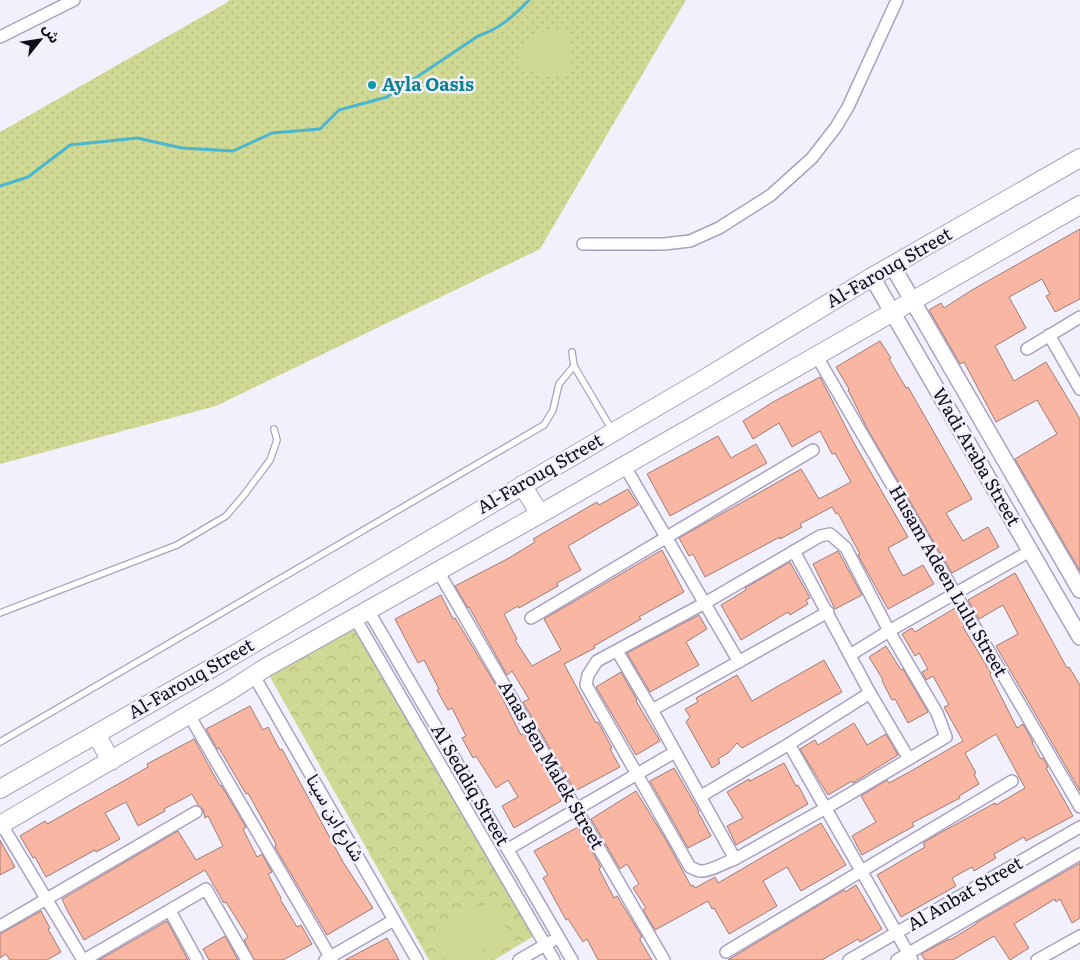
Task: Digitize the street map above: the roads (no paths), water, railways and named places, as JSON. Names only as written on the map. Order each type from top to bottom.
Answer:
[{"type":"main road","name":"Al-Farouq Street","points":[[0,789],[210,669],[872,277],[893,267],[1080,158]]},
{"type":"main road","name":"Al-Farouq Street","points":[[1,825],[189,715],[264,668],[540,514],[1080,205]]},
{"type":"main road","name":"Wadi Araba Street","points":[[893,267],[1080,590]]},
{"type":"main road","name":"Wadi Araba Street","points":[[872,277],[1080,637]]},
{"type":"main road","points":[[522,485],[540,514]]},
{"type":"main road","points":[[96,734],[111,761]]},
{"type":"street","points":[[1,34],[74,0]]},
{"type":"street","points":[[583,244],[664,244],[690,241],[719,228],[771,195],[812,158],[836,126],[848,107],[897,0]]},
{"type":"street","points":[[1027,349],[1080,317]]},
{"type":"street","points":[[1049,335],[1080,389]]},
{"type":"street","name":"Husam Adeen Lulu Street","points":[[816,355],[1080,807]]},
{"type":"street","points":[[531,618],[813,450]]},
{"type":"street","points":[[624,465],[739,662]]},
{"type":"street","points":[[830,534],[846,548],[889,631],[937,713],[946,737],[735,859],[721,863],[710,870],[700,872],[690,867],[586,685],[588,676],[597,662],[704,603],[820,536],[830,534]]},
{"type":"street","points":[[794,551],[870,693],[909,759]]},
{"type":"street","points":[[850,654],[1030,551]]},
{"type":"street","name":"Anas Ben Malek Street","points":[[438,571],[664,960]]},
{"type":"street","points":[[652,710],[828,612]]},
{"type":"street","name":"Al Seddiq Street","points":[[361,614],[508,849],[572,960]]},
{"type":"street","name":"Al Seddiq Street","points":[[361,614],[554,960]]},
{"type":"street","points":[[617,651],[701,796],[735,859]]},
{"type":"street","name":"شارع ابن سينا","points":[[254,676],[417,960]]},
{"type":"street","points":[[701,796],[870,693]]},
{"type":"street","points":[[189,715],[329,959],[394,920]]},
{"type":"street","points":[[789,744],[910,957]]},
{"type":"street","points":[[508,849],[675,752]]},
{"type":"street","points":[[726,952],[1012,781]]},
{"type":"street","points":[[0,926],[196,812]]},
{"type":"street","points":[[1,825],[83,960],[206,889],[247,960]]},
{"type":"street","name":"Al Anbat Street","points":[[849,960],[1080,827]]},
{"type":"street","name":"Al Anbat Street","points":[[897,960],[910,957],[1080,854]]},
{"type":"street","points":[[170,911],[197,960]]},
{"type":"street","points":[[519,960],[558,936]]},
{"type":"street","points":[[1037,960],[1080,936]]},
{"type":"lane","points":[[572,352],[574,366],[613,432]]},
{"type":"lane","points":[[0,742],[544,425],[553,410],[559,384],[574,366]]},
{"type":"lane","points":[[0,613],[177,545],[226,516],[244,496],[270,460],[277,440],[274,429]]},
{"type":"waterway","points":[[0,186],[28,177],[70,145],[137,138],[182,148],[233,151],[272,133],[320,129],[339,110],[387,97],[478,36],[499,26],[512,17],[529,0]]},
{"type":"place","name":"Ayla Oasis","points":[[372,85]]}]
